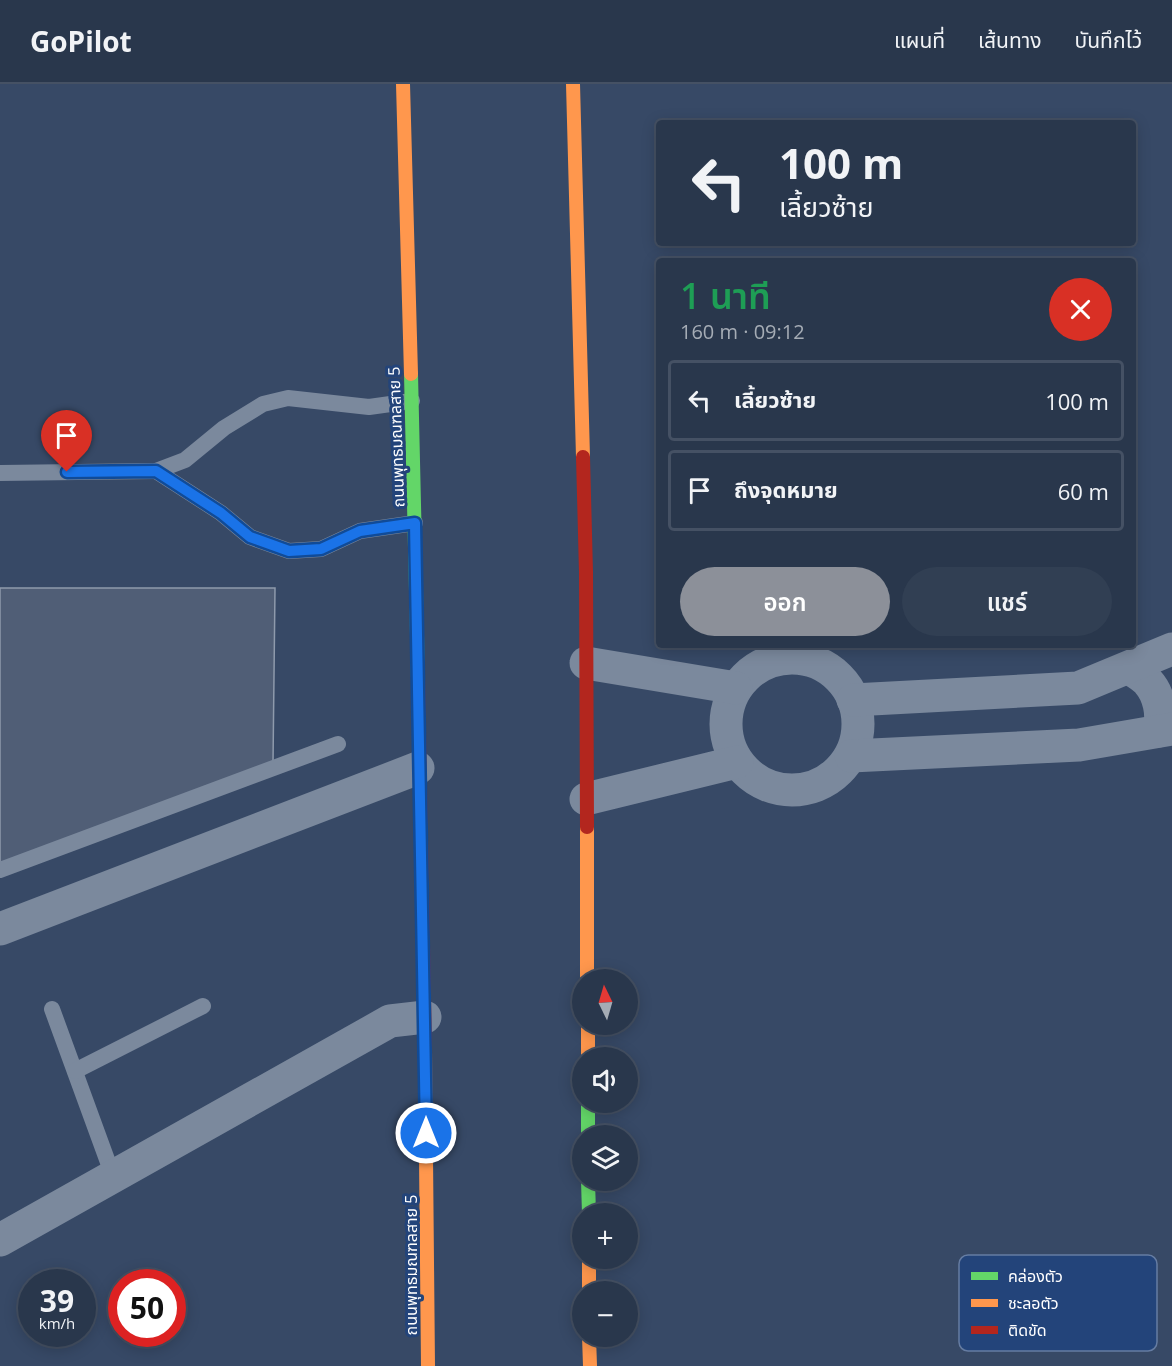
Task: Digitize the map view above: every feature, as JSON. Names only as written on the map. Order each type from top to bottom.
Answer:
[{"type":"main road","name":"ถนนพุทธมณฑลสาย 5","points":[[403,84],[425,1017],[428,1366]]},
{"type":"main road","points":[[573,84],[586,572],[587,969]]},
{"type":"main road","points":[[589,1347],[590,1366]]},
{"type":"street","points":[[854,700],[1078,688],[1172,649]]},
{"type":"street","points":[[797,658],[818,663],[836,674],[854,700],[858,734],[851,756],[836,773],[817,785],[795,791],[773,788],[753,778],[737,762],[727,741],[725,721],[729,700],[736,688],[756,668],[776,660],[797,658]]},
{"type":"street","points":[[586,663],[736,688]]},
{"type":"street","points":[[851,756],[1079,746],[1165,730],[1157,696],[1148,681],[1129,668]]},
{"type":"street","points":[[586,799],[737,762]]},
{"type":"street","points":[[0,929],[418,768]]},
{"type":"street","points":[[0,1240],[390,1021],[425,1017]]},
{"type":"lane","points":[[0,473],[156,471],[185,460],[224,429],[263,404],[288,398],[369,407],[412,401]]},
{"type":"lane","points":[[156,471],[221,513],[250,537],[289,551],[321,549],[360,531],[415,523]]},
{"type":"lane","points":[[0,870],[338,744]]},
{"type":"lane","points":[[75,1071],[203,1006]]},
{"type":"lane","points":[[52,1008],[113,1176]]},
{"type":"building","points":[[0,588],[275,588],[273,763],[0,864]]},
{"type":"traffic: fast","points":[[411,374],[418,678]]},
{"type":"traffic: fast","points":[[588,1113],[588,1125]]},
{"type":"traffic: fast","points":[[588,1191],[589,1203]]},
{"type":"traffic: slow","points":[[403,84],[411,374]]},
{"type":"traffic: slow","points":[[573,84],[583,457]]},
{"type":"traffic: slow","points":[[587,827],[587,969]]},
{"type":"traffic: slow","points":[[588,1035],[588,1047]]},
{"type":"traffic: slow","points":[[425,1051],[428,1366]]},
{"type":"traffic: slow","points":[[589,1269],[589,1281]]},
{"type":"traffic: slow","points":[[589,1347],[590,1366]]},
{"type":"traffic: jam","points":[[583,457],[587,827]]},
{"type":"traffic: jam","points":[[418,678],[425,1051]]},
{"type":"route","points":[[67,472],[156,471],[221,513],[250,537],[289,551],[321,549],[360,531],[415,523],[426,1133]]}]
